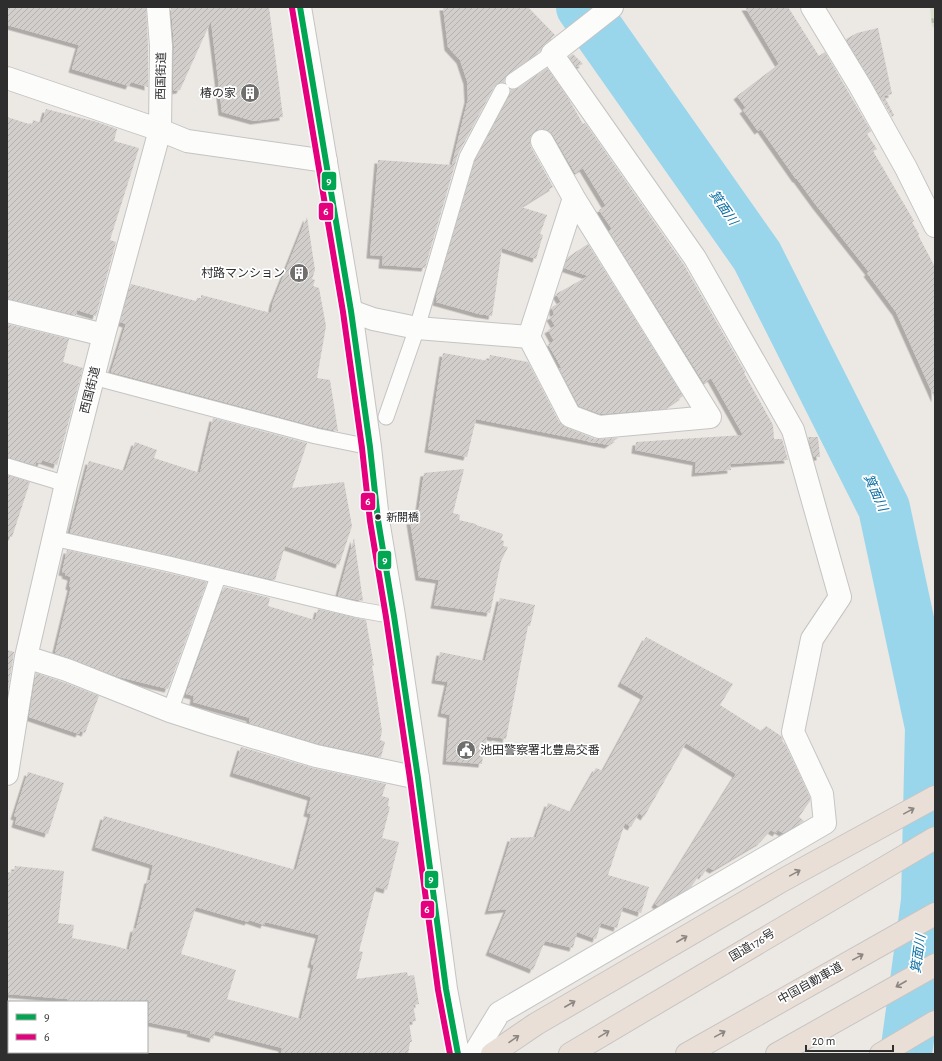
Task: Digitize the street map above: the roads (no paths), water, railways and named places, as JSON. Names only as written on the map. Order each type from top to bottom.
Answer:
[{"type":"highway","points":[[492,1054],[536,1024],[783,880],[935,797]]},
{"type":"highway","name":"国道176号","points":[[570,1054],[935,838]]},
{"type":"highway","points":[[801,916],[935,853]]},
{"type":"highway","name":"中国自動車道","points":[[687,1054],[935,914]]},
{"type":"highway","points":[[777,1054],[935,964]]},
{"type":"highway","points":[[881,1054],[935,1022]]},
{"type":"highway","points":[[907,1054],[935,1040]]},
{"type":"street","name":"西国街道","points":[[7,774],[10,726],[53,538],[104,334],[160,130],[161,46],[158,7]]},
{"type":"street","points":[[300,7],[351,311],[370,447],[378,520],[418,778],[446,989],[458,1054]]},
{"type":"street","points":[[474,1054],[499,1013],[825,823],[822,794],[793,732],[812,639],[840,597],[793,430],[695,258],[555,52],[612,7]]},
{"type":"street","points":[[812,7],[860,86],[902,161],[935,226]]},
{"type":"street","points":[[7,78],[160,130],[187,141],[326,161]]},
{"type":"street","points":[[542,141],[574,198],[710,417],[599,427],[570,416],[529,338],[574,198]]},
{"type":"street","points":[[7,311],[104,334]]},
{"type":"street","points":[[351,311],[373,319],[417,328],[529,338]]},
{"type":"street","points":[[26,656],[67,670],[170,711],[213,725],[316,756],[418,778]]},
{"type":"lane","points":[[514,81],[555,52]]},
{"type":"lane","points":[[386,417],[417,328],[467,157],[502,91]]},
{"type":"lane","points":[[93,377],[316,436],[370,447]]},
{"type":"lane","points":[[7,466],[66,484]]},
{"type":"lane","points":[[53,538],[355,609],[394,616]]},
{"type":"lane","points":[[170,711],[218,577]]},
{"type":"waterway","name":"箕面川","points":[[582,7],[757,256],[884,508],[931,727],[927,901],[906,1054]]},
{"type":"place","name":"椿の家","points":[[250,93]]},
{"type":"place","name":"村路マンション","points":[[299,273]]},
{"type":"place","name":"新開橋","points":[[378,517]]},
{"type":"place","name":"池田警察署北豊島交番","points":[[466,750]]}]
